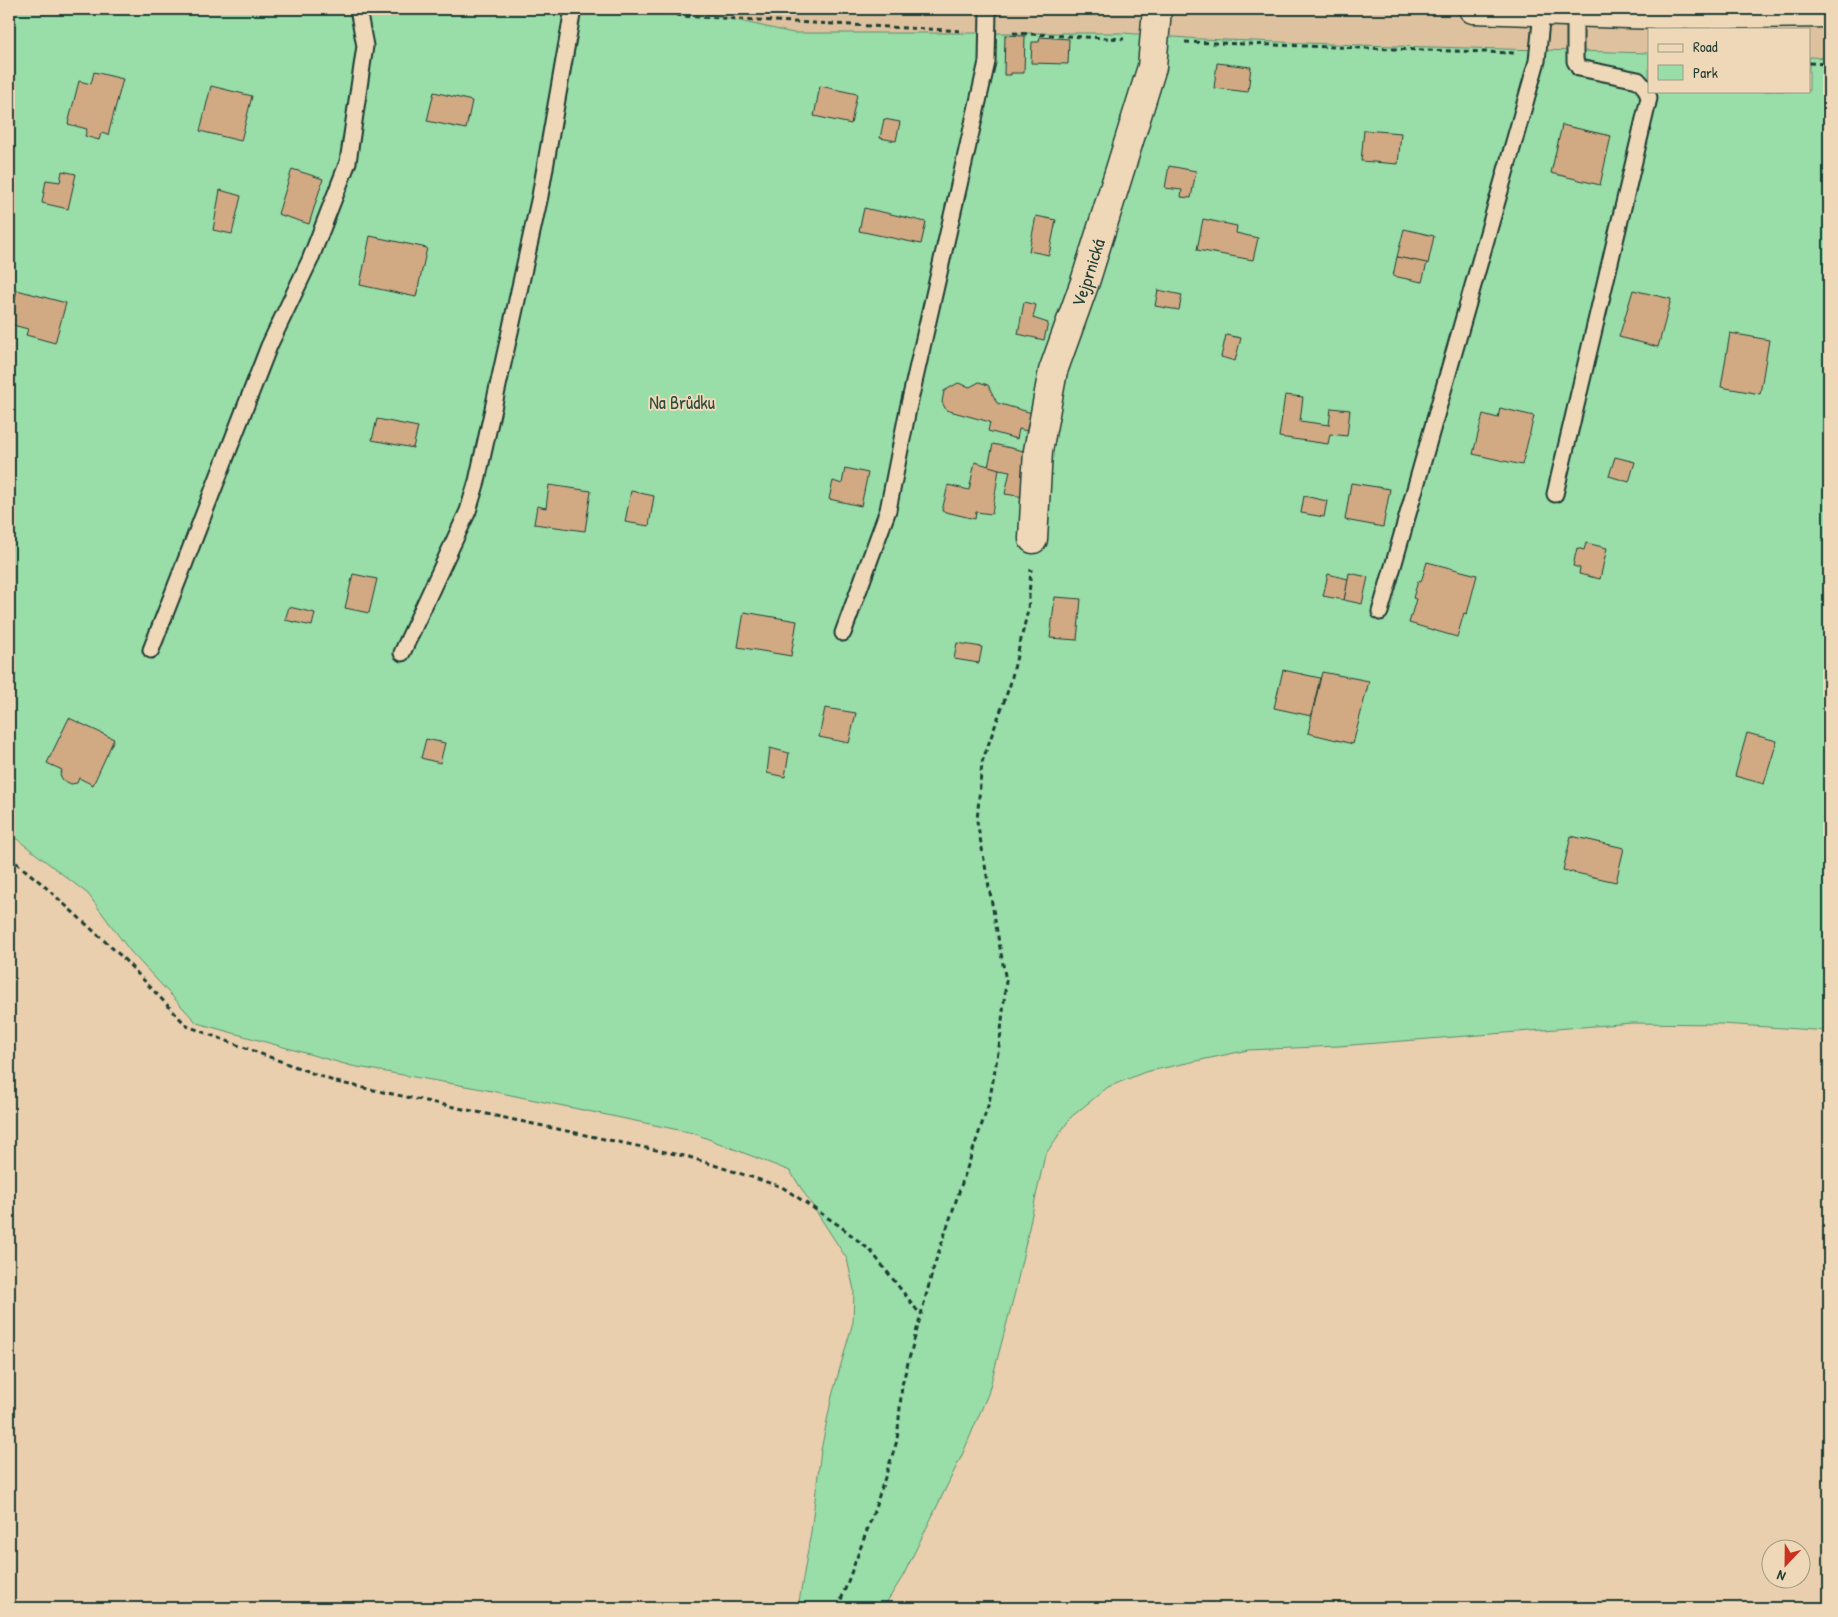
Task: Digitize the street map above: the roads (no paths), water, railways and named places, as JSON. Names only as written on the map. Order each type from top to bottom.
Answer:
[{"type":"street","name":"Vejprnická","points":[[1033,539],[1038,451],[1053,371],[1086,282],[1152,67],[1157,9]]},
{"type":"street","points":[[1473,9],[1659,15],[1829,12]]},
{"type":"lane","points":[[151,650],[269,346],[310,260],[348,162],[365,46],[358,9]]},
{"type":"lane","points":[[402,653],[468,511],[477,481],[540,196],[573,9]]},
{"type":"lane","points":[[843,634],[888,510],[908,409],[987,62],[988,9]]},
{"type":"lane","points":[[1380,612],[1537,61],[1542,12]]},
{"type":"lane","points":[[1555,494],[1649,98],[1646,89],[1638,80],[1579,68],[1575,61],[1575,13]]},
{"type":"park label","name":"Na Brůdku","points":[[682,402]]}]
